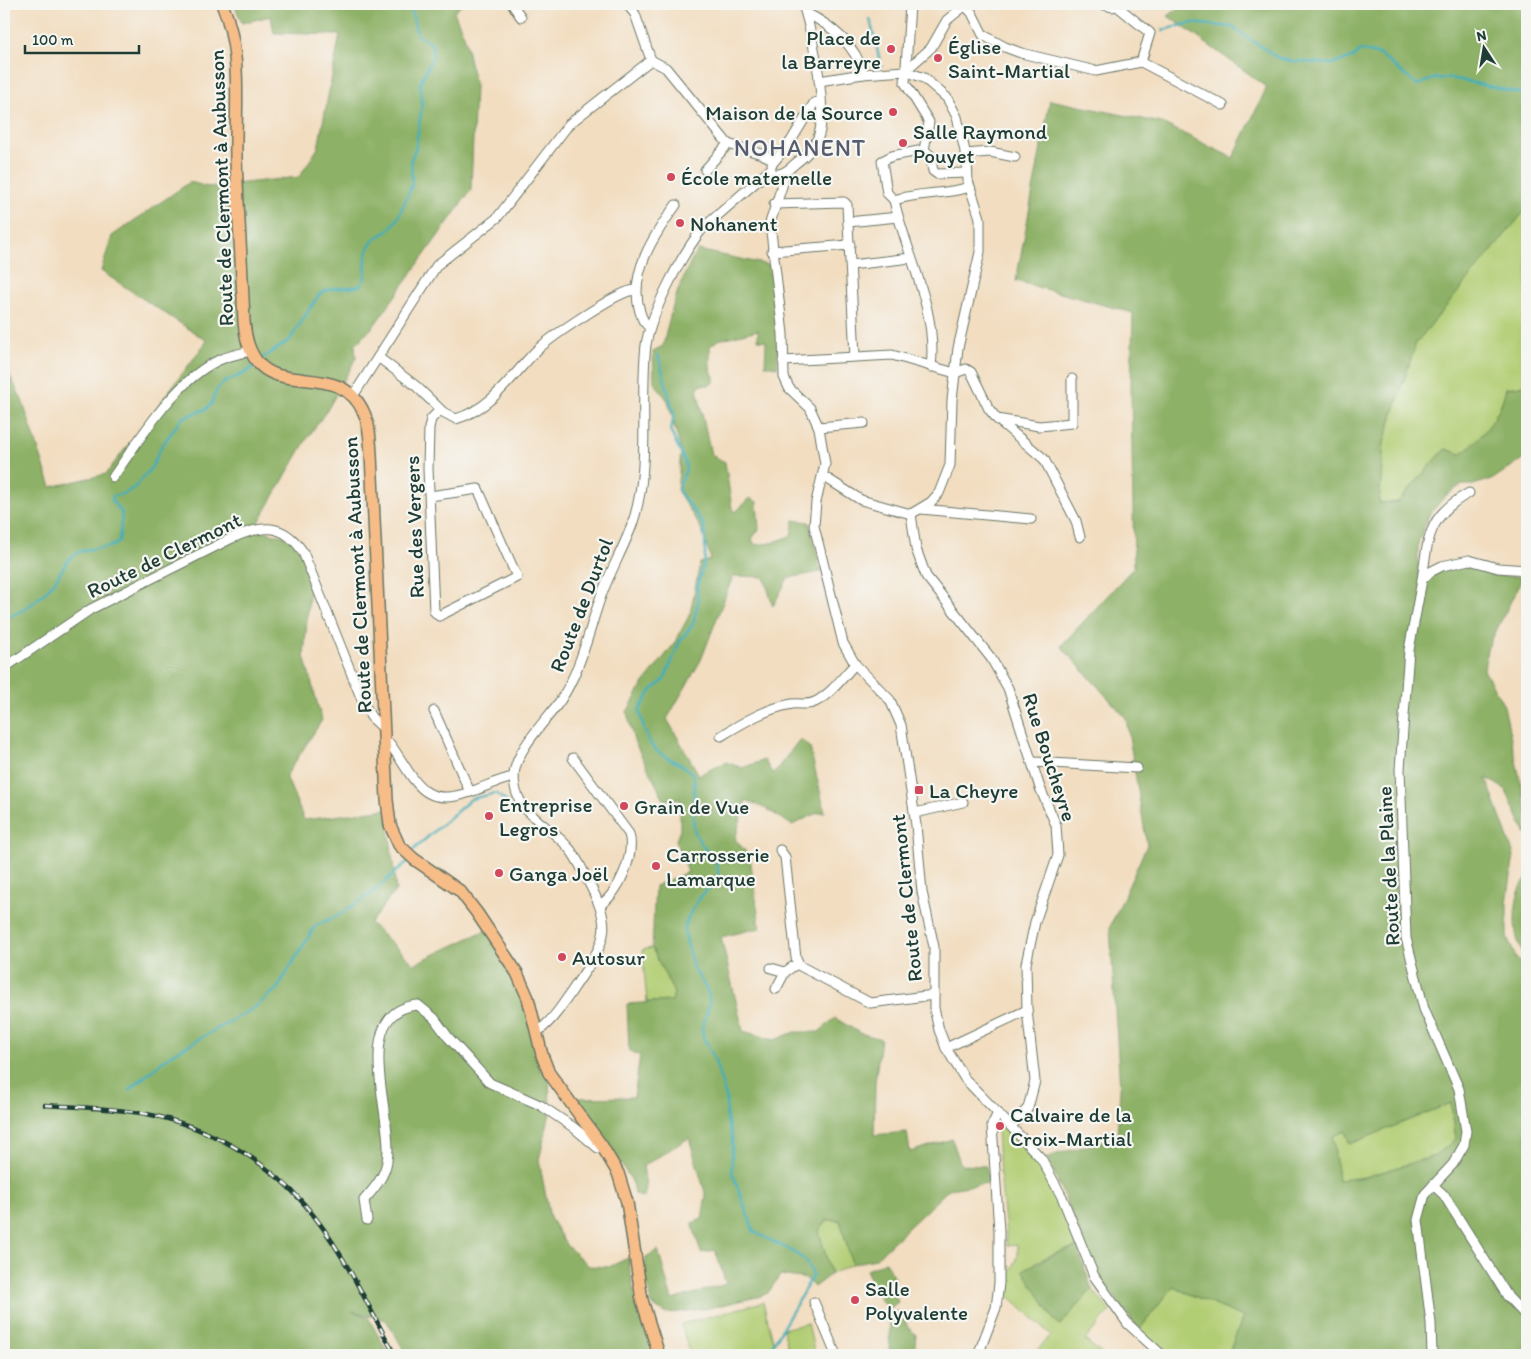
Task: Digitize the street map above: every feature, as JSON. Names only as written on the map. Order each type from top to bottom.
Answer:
[{"type":"main road","name":"Route de Clermont à Aubusson","points":[[222,4],[230,24],[235,51],[237,190],[245,332],[250,351],[258,364],[272,374],[286,378],[331,383],[353,396],[365,414],[370,438],[388,812],[395,838],[408,855],[452,884],[477,913],[522,982],[541,1049],[552,1079],[602,1146],[618,1173],[624,1190],[641,1296],[659,1355]]},
{"type":"street","points":[[512,4],[521,17]]},
{"type":"street","points":[[627,4],[635,14],[651,60],[666,68],[728,144],[768,156],[775,174],[782,174],[806,155],[818,138],[821,105],[819,102],[819,81],[803,4]]},
{"type":"street","points":[[910,4],[905,83],[908,91],[929,122],[924,150]]},
{"type":"street","points":[[905,71],[931,48],[947,20],[965,4],[983,34],[994,42],[1021,53],[1096,71],[1141,62],[1223,105]]},
{"type":"street","points":[[1101,4],[1112,7],[1119,5],[1150,33],[1141,62]]},
{"type":"street","points":[[806,13],[843,38],[860,60],[862,74]]},
{"type":"street","points":[[353,396],[437,265],[497,218],[569,124],[651,60]]},
{"type":"street","points":[[819,81],[862,74],[905,71],[924,78],[947,98],[958,117],[970,187],[980,218],[980,252],[974,285],[964,314],[955,373],[950,465],[939,493],[921,509],[911,514],[861,500],[823,476]]},
{"type":"street","name":"Route de Durtol","points":[[514,777],[522,753],[560,700],[574,676],[602,593],[632,526],[638,503],[644,448],[645,362],[650,328],[680,263],[694,239],[703,228],[773,165],[791,141],[814,103],[819,102]]},
{"type":"street","points":[[705,170],[728,144]]},
{"type":"street","points":[[924,150],[930,155],[933,171],[937,174],[967,173]]},
{"type":"street","points":[[924,150],[884,159],[882,162],[886,187],[894,200],[928,317],[932,347],[931,367]]},
{"type":"street","points":[[965,154],[990,152],[1015,157]]},
{"type":"street","name":"Route de Clermont","points":[[782,174],[783,183],[774,204],[770,223],[783,334],[786,385],[810,408],[819,427],[824,454],[823,476],[816,502],[816,534],[839,630],[848,654],[855,664],[885,693],[898,715],[915,813],[921,884],[934,947],[936,1020],[946,1048],[965,1079],[1030,1144],[1052,1176],[1086,1260],[1106,1294],[1128,1324],[1162,1355]]},
{"type":"street","points":[[894,200],[909,195],[955,192],[970,187]]},
{"type":"street","points":[[774,204],[844,202],[847,205],[855,356]]},
{"type":"street","points":[[650,328],[646,325],[642,316],[635,290],[647,253],[676,205]]},
{"type":"street","points":[[848,222],[898,217]]},
{"type":"street","points":[[772,251],[850,246]]},
{"type":"street","points":[[851,265],[911,258]]},
{"type":"street","points":[[378,357],[440,410],[456,419],[502,391],[541,346],[619,294],[635,290]]},
{"type":"street","points":[[113,477],[155,418],[187,383],[217,361],[250,351]]},
{"type":"street","points":[[784,362],[892,355],[955,373],[966,369],[971,372],[989,410],[1044,459],[1076,521],[1080,537]]},
{"type":"street","points":[[997,419],[1039,426],[1072,423],[1072,379]]},
{"type":"street","name":"Rue des Vergers","points":[[430,496],[478,490],[517,577],[444,615],[435,615],[430,496],[429,428],[431,419],[440,410]]},
{"type":"street","points":[[819,427],[864,423]]},
{"type":"street","name":"Route de la Plaine","points":[[1432,1355],[1431,1323],[1418,1220],[1425,1194],[1453,1164],[1464,1145],[1466,1131],[1459,1089],[1424,1009],[1406,938],[1400,769],[1409,650],[1427,545],[1436,518],[1455,500],[1469,492]]},
{"type":"street","points":[[921,509],[1031,519]]},
{"type":"street","name":"Rue Boucheyre","points":[[911,514],[916,549],[926,576],[991,658],[1014,699],[1034,762],[1040,788],[1054,818],[1058,845],[1056,864],[1040,904],[1028,947],[1025,982],[1035,1081],[1028,1108],[1012,1125]]},
{"type":"street","name":"Route de Clermont","points":[[4,668],[91,609],[232,538],[255,529],[273,529],[293,539],[303,552],[362,700],[371,717],[383,728]]},
{"type":"street","points":[[1422,580],[1430,572],[1442,566],[1470,560],[1498,568],[1527,570]]},
{"type":"street","points":[[721,736],[769,711],[792,704],[809,704],[817,701],[834,687],[855,664]]},
{"type":"street","points":[[434,711],[470,792]]},
{"type":"street","points":[[384,743],[390,744],[420,787],[430,796],[444,798],[470,792],[501,779],[514,777],[524,808],[568,846],[600,905],[604,926],[601,945],[567,997],[537,1032]]},
{"type":"street","points":[[573,758],[629,834],[632,845],[620,883],[611,896],[600,905]]},
{"type":"street","points":[[1034,762],[1137,768]]},
{"type":"street","points":[[915,813],[963,802]]},
{"type":"street","points":[[780,850],[784,857],[798,963],[802,968],[865,1002],[882,1004],[934,995]]},
{"type":"street","points":[[776,989],[785,972],[798,963]]},
{"type":"street","points":[[771,968],[785,972]]},
{"type":"street","points":[[368,1220],[364,1200],[377,1185],[387,1162],[388,1133],[379,1053],[381,1033],[394,1012],[406,1006],[418,1005],[434,1018],[448,1037],[490,1083],[540,1105],[573,1127],[598,1148],[602,1146]]},
{"type":"street","points":[[946,1048],[1027,1010]]},
{"type":"street","points":[[978,1355],[996,1308],[1000,1283],[999,1231],[992,1125],[998,1113]]},
{"type":"street","points":[[1433,1185],[1444,1195],[1508,1298],[1527,1317]]},
{"type":"street","points":[[814,1302],[836,1355]]},
{"type":"green space","points":[[234,4],[463,4],[454,12],[464,35],[475,85],[471,190],[373,327],[355,345],[356,358],[329,407],[305,442],[255,529],[294,539],[311,572],[304,656],[322,720],[286,776],[304,820],[387,809],[396,890],[370,923],[414,964],[488,929],[523,984],[549,1074],[550,1113],[539,1160],[550,1218],[567,1246],[589,1266],[609,1267],[628,1258],[637,1310],[655,1355],[407,1355],[386,1320],[352,1311],[368,1317],[389,1355],[4,1355],[4,364],[22,400],[51,487],[106,474],[207,341],[101,271],[112,236],[190,182],[208,187],[299,177],[318,148],[340,35],[274,33],[271,16],[242,23]]},
{"type":"green space","points":[[1184,4],[1527,4],[1527,208],[1416,343],[1384,442],[1379,503],[1398,502],[1445,449],[1461,454],[1490,425],[1500,408],[1506,388],[1522,386],[1527,379],[1527,456],[1493,479],[1473,485],[1461,485],[1444,497],[1429,515],[1418,543],[1418,574],[1482,564],[1490,575],[1523,577],[1487,649],[1484,670],[1504,706],[1527,811],[1526,835],[1505,789],[1486,778],[1514,855],[1507,903],[1507,937],[1516,958],[1527,969],[1527,1355],[1228,1355],[1243,1317],[1173,1287],[1139,1330],[1098,1275],[1047,1157],[1117,1137],[1120,1089],[1110,927],[1147,845],[1126,718],[1061,646],[1134,567],[1131,388],[1133,313],[1016,281],[1050,100],[1162,123],[1233,158],[1267,87],[1168,16]],"holes":[[[1451,1103],[1456,1139],[1435,1156],[1365,1177],[1338,1180],[1333,1136],[1345,1131],[1350,1144]]]},
{"type":"green space","points":[[1527,208],[1527,379],[1522,386],[1506,388],[1500,408],[1490,425],[1461,454],[1445,449],[1398,502],[1379,503],[1384,442],[1416,343]]},
{"type":"green space","points":[[698,250],[769,265],[778,328],[777,367],[765,365],[766,341],[758,340],[758,330],[718,340],[710,346],[710,368],[714,382],[710,385],[700,385],[697,389],[711,455],[725,462],[732,508],[735,513],[749,498],[757,502],[759,529],[752,539],[755,545],[771,543],[791,536],[794,520],[809,522],[821,572],[788,578],[773,606],[764,577],[733,576],[701,660],[667,719],[699,775],[726,762],[742,768],[764,760],[773,774],[800,739],[810,748],[825,812],[817,813],[792,825],[765,808],[746,800],[735,839],[750,857],[760,928],[721,937],[743,1031],[774,1040],[795,1032],[819,1032],[835,1018],[860,1033],[881,1039],[875,1082],[874,1135],[907,1132],[910,1152],[952,1139],[961,1165],[986,1166],[988,1183],[949,1189],[875,1259],[852,1264],[840,1220],[827,1220],[819,1231],[831,1274],[814,1287],[807,1279],[780,1275],[768,1293],[761,1296],[709,1308],[665,1313],[652,1305],[644,1269],[646,1257],[658,1250],[672,1300],[726,1284],[715,1250],[701,1253],[692,1223],[702,1219],[706,1196],[689,1138],[643,1166],[646,1187],[644,1198],[634,1194],[632,1181],[578,1098],[634,1097],[640,1056],[629,1050],[627,1004],[672,1001],[674,993],[652,948],[655,886],[688,872],[676,840],[680,830],[680,799],[664,800],[634,741],[627,712],[643,684],[674,644],[690,614],[700,563],[711,560],[702,530],[677,490],[681,451],[668,401],[654,382],[653,351],[663,346],[676,296],[691,261]]},
{"type":"green space","points":[[1527,878],[1527,957],[1518,941],[1515,918],[1518,894]]},
{"type":"green space","points":[[652,948],[674,993],[672,1001],[647,1002],[642,950]]},
{"type":"green space","points":[[1451,1103],[1456,1139],[1435,1156],[1365,1177],[1338,1181],[1333,1136],[1345,1131],[1350,1144]]},
{"type":"green space","points":[[1003,1123],[1039,1162],[1053,1187],[1077,1247],[1035,1262],[1060,1325],[1092,1289],[1110,1311],[1085,1340],[1103,1355],[1033,1355],[1051,1335],[1003,1291],[1004,1278],[1015,1263],[1018,1250],[1017,1245],[1007,1246],[997,1125]]},
{"type":"green space","points":[[827,1220],[840,1220],[852,1264],[831,1274],[819,1231]]},
{"type":"green space","points":[[1077,1247],[1092,1289],[1060,1325],[1054,1320],[1023,1270],[1056,1253]]},
{"type":"green space","points":[[886,1262],[895,1280],[892,1288],[898,1302],[889,1309],[882,1302],[866,1270]]},
{"type":"green space","points":[[1173,1287],[1243,1317],[1228,1355],[1169,1355],[1139,1330]]},
{"type":"green space","points":[[763,1302],[777,1355],[690,1355],[681,1324]]},
{"type":"green space","points":[[896,1311],[902,1312],[908,1328],[916,1334],[914,1355],[889,1355],[890,1316]]},
{"type":"green space","points":[[808,1323],[815,1355],[790,1355],[783,1329]]},
{"type":"waterway","points":[[261,359],[289,341],[318,296],[323,292],[361,285],[365,277],[369,246],[376,238],[388,231],[398,218],[412,185],[411,160],[416,147],[422,104],[420,83],[433,56],[432,44],[417,35],[410,4]]},
{"type":"waterway","points":[[873,4],[876,8]]},
{"type":"waterway","points":[[870,19],[881,66]]},
{"type":"waterway","points":[[1163,30],[1191,23],[1232,27],[1278,58],[1292,61],[1332,64],[1352,58],[1361,50],[1380,55],[1417,85],[1436,78],[1456,79],[1527,95]]},
{"type":"waterway","points":[[658,355],[674,414],[671,432],[685,462],[686,469],[678,490],[703,524],[705,558],[697,587],[698,602],[693,624],[680,641],[664,680],[651,691],[639,711],[645,733],[653,747],[682,765],[694,776],[693,824],[697,837],[717,866],[718,877],[716,881],[692,910],[684,931],[693,967],[707,990],[710,1002],[702,1030],[704,1039],[714,1058],[726,1097],[727,1120],[732,1137],[732,1172],[754,1232],[792,1251],[806,1261],[813,1275],[767,1355]]},
{"type":"waterway","points":[[4,618],[18,613],[38,599],[54,582],[75,554],[80,551],[115,545],[119,542],[122,513],[112,501],[113,496],[126,493],[136,486],[152,467],[161,447],[182,418],[206,409],[212,403],[216,391],[223,383],[247,372],[255,365]]},
{"type":"waterway","points":[[413,850],[471,799],[496,793],[508,803]]},
{"type":"waterway","points":[[129,1090],[169,1056],[254,1008],[277,989],[315,926],[339,915],[372,893],[407,862]]},
{"type":"railway","points":[[45,1105],[122,1110],[169,1119],[213,1136],[254,1159],[289,1188],[319,1222],[354,1278],[395,1355]]},
{"type":"place","name":"Place de la Barreyre","points":[[891,49]]},
{"type":"place","name":"Église Saint-Martial","points":[[938,58]]},
{"type":"place","name":"Maison de la Source","points":[[893,112]]},
{"type":"place","name":"Salle Raymond Pouyet","points":[[903,143]]},
{"type":"place","name":"École maternelle","points":[[671,177]]},
{"type":"place","name":"Nohanent","points":[[680,223]]},
{"type":"place","name":"La Cheyre","points":[[919,790]]},
{"type":"place","name":"Grain de Vue","points":[[624,806]]},
{"type":"place","name":"Entreprise Legros","points":[[489,816]]},
{"type":"place","name":"Carrosserie Lamarque","points":[[656,866]]},
{"type":"place","name":"Ganga Joël","points":[[499,873]]},
{"type":"place","name":"Autosur","points":[[562,957]]},
{"type":"place","name":"Calvaire de la Croix-Martial","points":[[1000,1126]]},
{"type":"place","name":"Salle Polyvalente","points":[[855,1300]]},
{"type":"district","name":"NOHANENT","points":[[800,147]]}]
